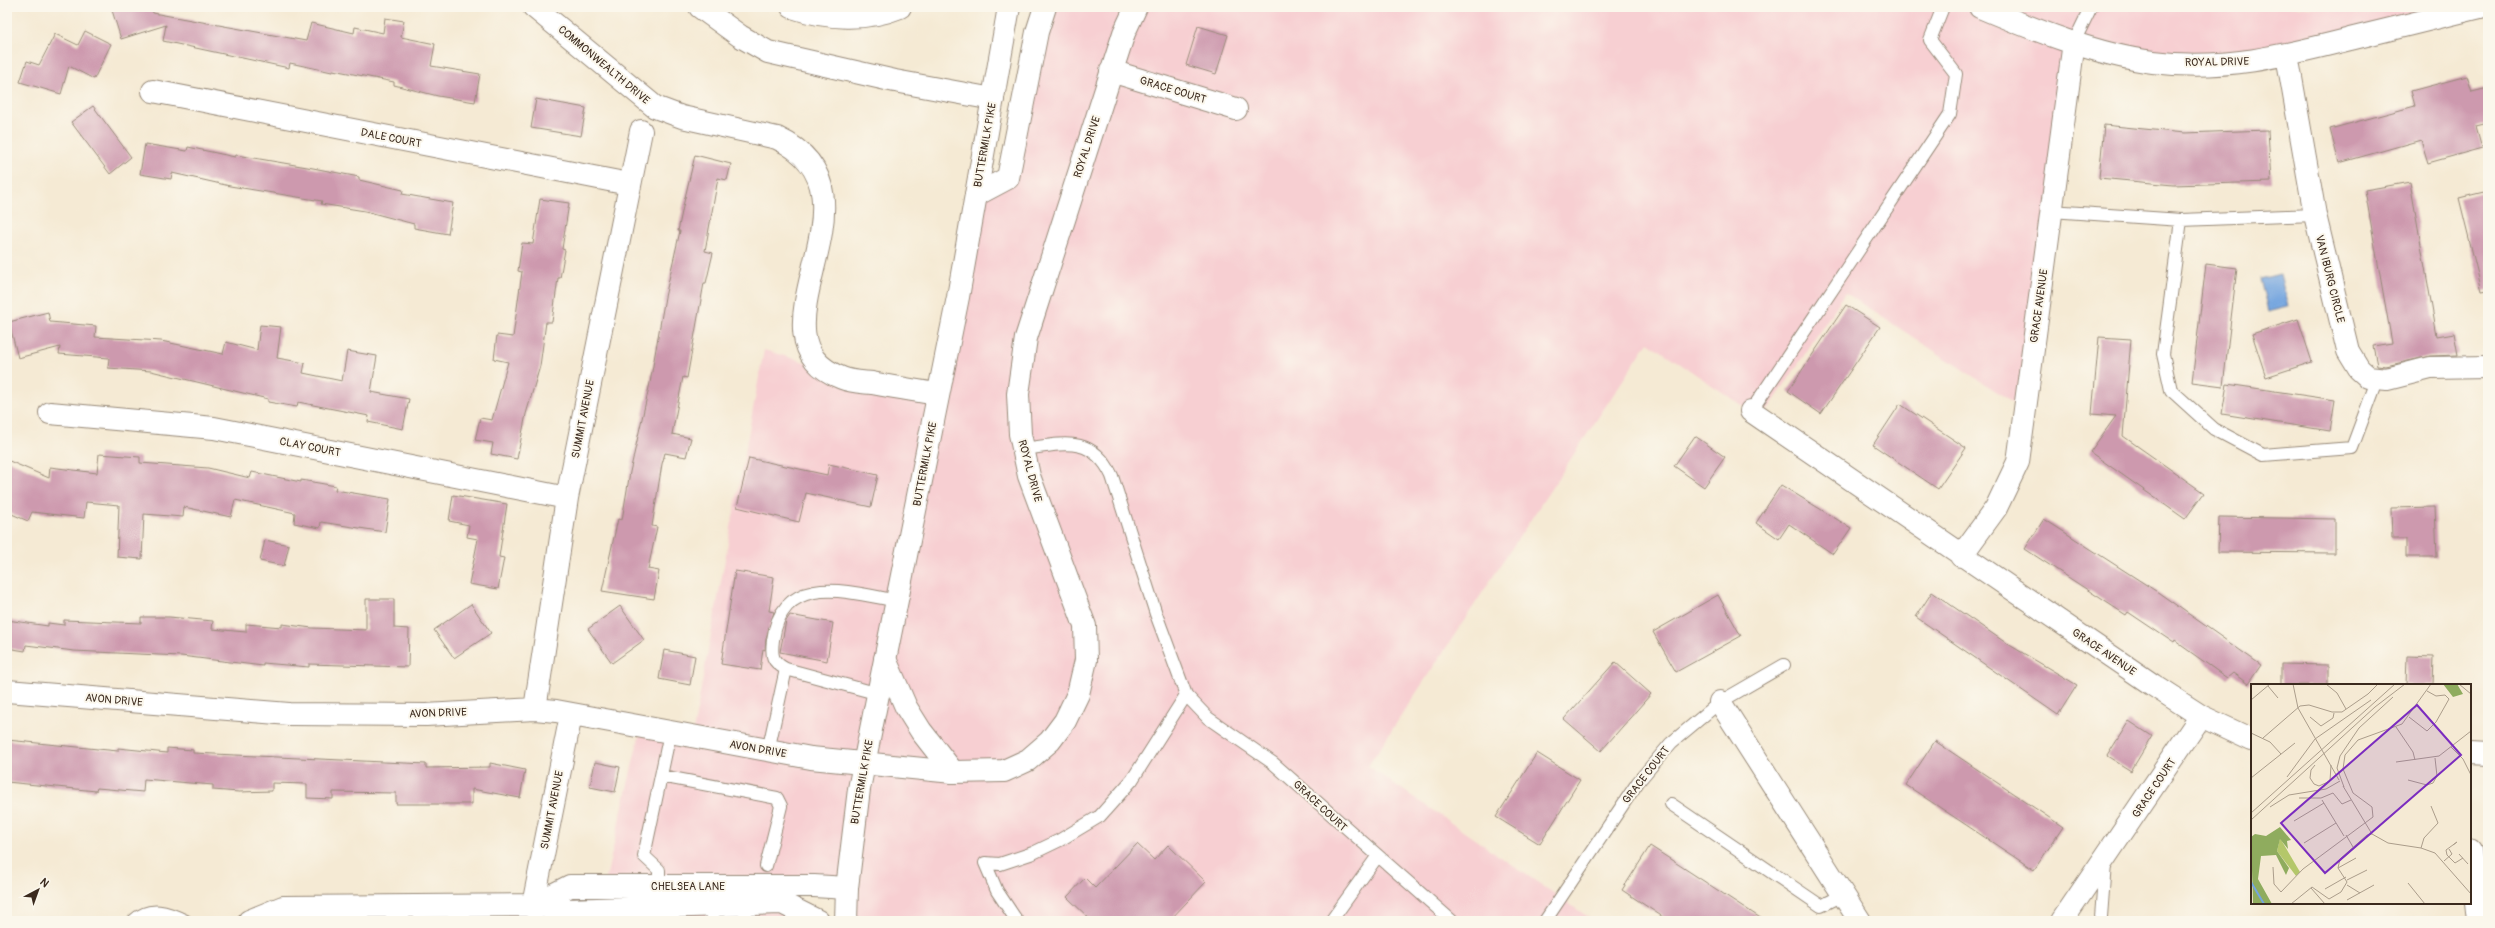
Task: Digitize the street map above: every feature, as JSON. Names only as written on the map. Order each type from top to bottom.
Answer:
[{"type":"main road","name":"COMMONWEALTH DRIVE","points":[[534,7],[655,107],[682,117],[777,138],[789,144],[810,161],[816,170],[822,191],[823,227],[803,320],[806,347],[822,367],[843,378],[938,394]]},
{"type":"main road","points":[[700,7],[740,36],[768,52],[895,81],[993,99]]},
{"type":"main road","points":[[792,7],[815,15],[867,16],[900,7]]},
{"type":"main road","name":"BUTTERMILK PIKE","points":[[846,921],[847,888],[852,834],[864,764],[938,394],[976,195],[1009,7]]},
{"type":"main road","points":[[976,195],[1008,178],[1037,32],[1045,7]]},
{"type":"main road","name":"ROYAL DRIVE","points":[[864,764],[953,772],[1004,771],[1028,760],[1050,741],[1064,721],[1078,694],[1086,660],[1085,626],[1039,504],[1024,449],[1018,394],[1026,338],[1111,71],[1124,33],[1136,7]]},
{"type":"main road","name":"ROYAL DRIVE","points":[[1980,7],[2010,20],[2105,52],[2153,62],[2225,64],[2287,55],[2480,7]]},
{"type":"main road","name":"GRACE AVENUE","points":[[1961,556],[1996,508],[2018,462],[2074,42]]},
{"type":"main road","name":"VAN IBURG CIRCLE","points":[[2287,55],[2315,215],[2348,351],[2359,369],[2368,376],[2387,379],[2430,368],[2488,367]]},
{"type":"main road","name":"GRACE COURT","points":[[1111,71],[1236,109]]},
{"type":"main road","name":"DALE COURT","points":[[153,91],[630,184]]},
{"type":"main road","name":"SUMMIT AVENUE","points":[[535,709],[567,498],[641,131]]},
{"type":"main road","name":"GRACE AVENUE","points":[[1752,411],[1961,556],[2201,716],[2251,740]]},
{"type":"main road","name":"CLAY COURT","points":[[50,413],[132,419],[214,428],[567,498]]},
{"type":"main road","points":[[885,658],[903,700],[921,731],[953,772]]},
{"type":"main road","name":"AVON DRIVE","points":[[7,692],[289,714],[426,715],[535,709],[768,751],[864,764]]},
{"type":"main road","points":[[1720,702],[1860,921]]},
{"type":"main road","name":"SUMMIT AVENUE","points":[[534,913],[570,715]]},
{"type":"main road","name":"GRACE COURT","points":[[2062,921],[2105,860],[2201,716]]},
{"type":"main road","points":[[2471,754],[2488,754]]},
{"type":"main road","points":[[2471,859],[2478,921]]},
{"type":"main road","name":"CHELSEA LANE","points":[[534,913],[570,886],[814,886],[847,888]]},
{"type":"main road","name":"CHELSEA LANE","points":[[249,921],[283,908],[534,913],[566,910],[713,913],[782,903],[818,921]]},
{"type":"lane","points":[[1752,411],[1950,114],[1956,74],[1930,40],[1943,7]]},
{"type":"lane","points":[[2074,42],[2091,7]]},
{"type":"lane","points":[[2051,211],[2181,220],[2315,215]]},
{"type":"lane","points":[[2181,220],[2163,354],[2171,390],[2214,429],[2263,455],[2352,448],[2378,378]]},
{"type":"lane","points":[[1017,921],[997,891],[985,863],[1000,864],[1033,853],[1060,840],[1100,816],[1132,780],[1186,695],[1156,614],[1112,476],[1106,464],[1085,446],[1066,443],[1024,449]]},
{"type":"lane","points":[[897,600],[824,590],[799,597],[781,612],[775,624],[771,654],[776,663],[786,669],[903,700]]},
{"type":"lane","name":"GRACE COURT","points":[[1545,921],[1638,782],[1671,742],[1720,702],[1784,665]]},
{"type":"lane","points":[[768,751],[786,669]]},
{"type":"lane","name":"GRACE COURT","points":[[1186,695],[1208,718],[1273,762],[1378,857],[1452,921]]},
{"type":"lane","points":[[659,887],[659,870],[644,856],[670,733]]},
{"type":"lane","points":[[661,776],[777,798],[781,806],[766,866]]},
{"type":"lane","points":[[1671,804],[1821,906],[1842,895]]},
{"type":"lane","points":[[1331,921],[1378,857]]},
{"type":"lane","name":"GRACE COURT","points":[[2101,917],[2105,860]]},
{"type":"lane","points":[[134,921],[141,914],[158,910],[186,921]]},
{"type":"shaded area","points":[[1045,7],[2480,7],[2225,64],[2074,42],[2025,410],[1845,293],[1762,419],[1648,342],[1368,766],[1594,921],[846,921],[847,889],[604,887],[641,728],[692,737],[764,350],[822,367],[938,394],[976,195],[1008,178]]},
{"type":"shaded area","points":[[782,903],[818,921],[507,921],[506,905]]},
{"type":"water","points":[[2280,274],[2288,307],[2268,312],[2260,279]]},
{"type":"building","points":[[111,7],[151,7],[153,13],[306,41],[311,23],[354,33],[355,27],[383,33],[385,18],[404,21],[401,37],[435,44],[431,66],[480,74],[475,102],[438,96],[394,85],[394,82],[333,70],[332,72],[290,63],[289,68],[163,41],[166,25],[121,39]]},
{"type":"building","points":[[1198,26],[1228,35],[1216,74],[1186,65]]},
{"type":"building","points":[[85,31],[111,44],[94,79],[69,66],[61,94],[20,82],[27,61],[39,65],[55,34],[78,45]]},
{"type":"building","points":[[2467,76],[2472,92],[2488,88],[2488,123],[2476,126],[2482,148],[2428,163],[2421,140],[2339,163],[2330,129],[2415,106],[2411,91]]},
{"type":"building","points":[[536,99],[586,108],[581,136],[531,128]]},
{"type":"building","points":[[93,106],[131,157],[110,174],[71,122]]},
{"type":"building","points":[[2104,125],[2184,133],[2268,130],[2271,182],[2173,185],[2099,178]]},
{"type":"building","points":[[145,144],[187,151],[188,147],[235,157],[236,155],[313,168],[359,177],[359,180],[403,190],[402,194],[453,203],[448,234],[414,228],[414,224],[365,211],[321,204],[322,201],[230,186],[172,173],[171,179],[140,174]]},
{"type":"building","points":[[695,155],[731,164],[727,180],[718,178],[705,251],[713,253],[706,283],[704,283],[687,378],[683,377],[672,434],[691,438],[686,457],[665,453],[662,464],[652,526],[657,527],[648,569],[659,571],[654,599],[602,591],[618,519],[622,520],[630,472],[650,383],[665,297],[680,231],[678,231]]},
{"type":"building","points":[[2410,182],[2437,336],[2454,333],[2458,355],[2430,356],[2386,366],[2377,365],[2373,346],[2392,343],[2365,190]]},
{"type":"building","points":[[2488,191],[2488,290],[2482,291],[2459,198]]},
{"type":"building","points":[[540,199],[569,203],[562,249],[565,250],[560,278],[558,278],[552,322],[546,322],[540,366],[526,414],[517,459],[491,454],[493,443],[475,440],[480,418],[492,420],[508,362],[494,359],[497,335],[513,337],[522,272],[518,271],[522,243],[533,244]]},
{"type":"building","points":[[2206,264],[2237,268],[2223,386],[2192,382]]},
{"type":"building","points":[[1846,305],[1880,327],[1821,414],[1788,391]]},
{"type":"building","points":[[48,312],[50,322],[96,326],[95,337],[161,341],[223,354],[226,342],[257,350],[260,325],[281,327],[277,358],[305,363],[303,373],[342,381],[347,351],[377,356],[371,392],[409,399],[403,429],[368,422],[369,416],[298,402],[297,407],[268,402],[268,399],[151,371],[108,368],[109,358],[59,354],[60,347],[18,358],[9,322]]},
{"type":"building","points":[[2298,319],[2312,362],[2266,377],[2252,334]]},
{"type":"building","points":[[2099,337],[2131,339],[2123,436],[2204,493],[2185,519],[2090,452],[2116,416],[2092,414]]},
{"type":"building","points":[[2227,384],[2335,400],[2330,431],[2222,414]]},
{"type":"building","points":[[1900,404],[1966,448],[1938,489],[1873,445]]},
{"type":"building","points":[[1695,436],[1725,457],[1704,487],[1674,466]]},
{"type":"building","points":[[99,454],[140,457],[140,463],[208,468],[250,478],[252,472],[301,482],[301,480],[336,486],[335,490],[390,499],[385,532],[321,522],[320,528],[294,523],[295,513],[235,500],[231,517],[184,507],[183,517],[144,514],[142,559],[117,557],[119,505],[86,502],[84,518],[32,512],[28,521],[7,512],[7,460],[49,478],[50,467],[97,473]]},
{"type":"building","points":[[749,458],[827,475],[829,464],[878,475],[871,507],[806,493],[799,522],[737,507]]},
{"type":"building","points":[[1781,485],[1851,528],[1833,554],[1789,524],[1779,539],[1756,523]]},
{"type":"building","points":[[453,495],[507,504],[499,557],[504,558],[498,589],[469,584],[478,539],[467,537],[469,525],[449,521]]},
{"type":"building","points":[[2435,507],[2437,557],[2406,557],[2406,539],[2392,539],[2391,508]]},
{"type":"building","points":[[2219,517],[2335,519],[2335,553],[2218,552]]},
{"type":"building","points":[[2044,519],[2159,593],[2261,665],[2248,684],[2233,673],[2227,678],[2175,641],[2174,643],[2128,612],[2126,615],[2025,549]]},
{"type":"building","points":[[265,540],[289,545],[284,566],[260,561]]},
{"type":"building","points":[[735,571],[774,577],[769,611],[774,612],[766,638],[765,650],[763,649],[760,670],[721,664]]},
{"type":"building","points":[[1932,592],[2006,643],[2077,685],[2058,715],[1916,617]]},
{"type":"building","points":[[1718,595],[1741,636],[1676,672],[1653,632]]},
{"type":"building","points":[[366,599],[394,599],[394,628],[409,629],[408,667],[309,664],[309,667],[263,663],[263,666],[181,656],[74,651],[26,645],[25,651],[7,648],[7,620],[48,626],[48,623],[64,625],[64,620],[141,623],[141,617],[169,617],[213,621],[212,629],[246,632],[246,624],[282,627],[282,624],[312,628],[366,630]]},
{"type":"building","points":[[471,604],[491,633],[454,658],[434,630]]},
{"type":"building","points":[[620,606],[644,640],[612,663],[588,629]]},
{"type":"building","points":[[790,615],[833,623],[827,661],[780,652],[786,621]]},
{"type":"building","points":[[664,650],[695,656],[690,685],[659,679]]},
{"type":"building","points":[[2407,656],[2434,657],[2433,684],[2406,684]]},
{"type":"building","points":[[1615,662],[1651,694],[1601,751],[1564,719]]},
{"type":"building","points":[[2281,664],[2328,665],[2328,684],[2281,684]]},
{"type":"building","points":[[2129,721],[2152,736],[2131,771],[2107,756]]},
{"type":"building","points":[[7,740],[118,751],[118,748],[167,753],[167,748],[193,750],[193,753],[426,764],[426,768],[490,767],[490,763],[525,770],[520,798],[472,789],[472,804],[396,804],[396,793],[333,792],[333,799],[307,798],[307,784],[272,783],[272,791],[239,792],[213,790],[213,785],[144,779],[143,792],[97,788],[96,791],[7,782]]},
{"type":"building","points":[[1935,741],[2063,827],[2034,870],[1906,785]]},
{"type":"building","points":[[1537,753],[1580,780],[1540,844],[1496,817]]},
{"type":"building","points":[[595,762],[620,767],[615,792],[590,787]]},
{"type":"building","points":[[1137,844],[1154,860],[1168,845],[1206,882],[1169,921],[1092,921],[1067,897],[1085,878],[1095,888]]},
{"type":"building","points":[[1650,846],[1765,921],[1669,921],[1622,890]]}]
